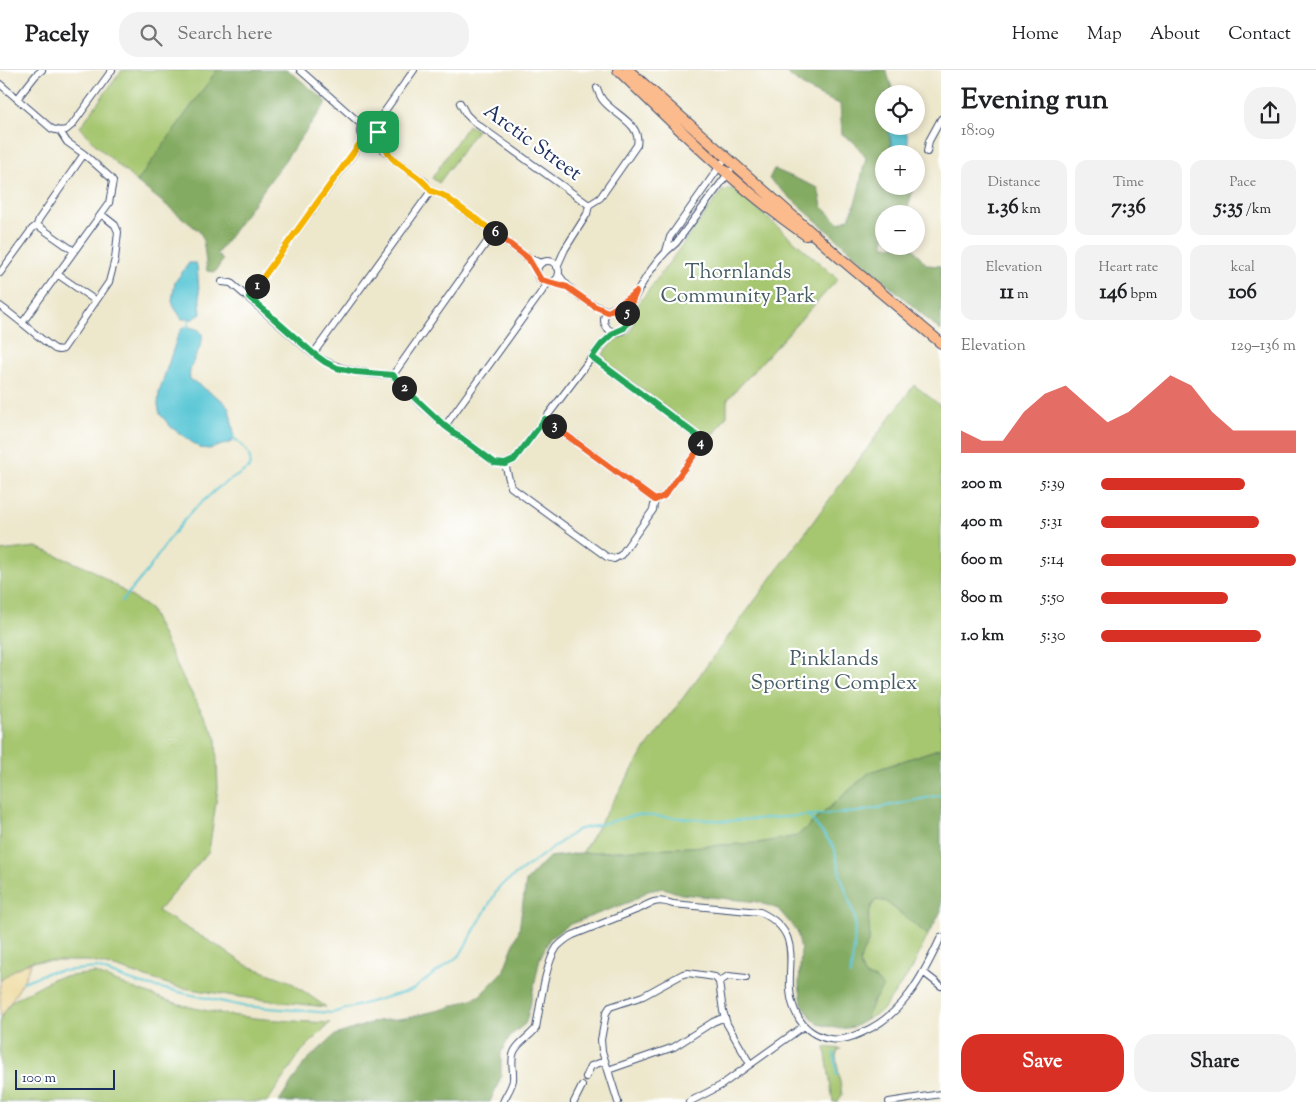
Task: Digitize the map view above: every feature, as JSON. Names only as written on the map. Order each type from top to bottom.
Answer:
[{"type":"highway","points":[[618,70],[675,126],[781,218],[840,258]]},
{"type":"highway","points":[[628,70],[840,258],[941,343]]},
{"type":"street","points":[[17,99],[36,74],[42,70]]},
{"type":"street","points":[[0,84],[52,129],[60,131],[66,130],[72,124],[112,70]]},
{"type":"street","points":[[300,70],[362,126]]},
{"type":"street","points":[[375,125],[414,70]]},
{"type":"street","points":[[641,70],[642,83]]},
{"type":"street","points":[[597,88],[602,99],[637,130],[639,138],[637,145],[600,198],[590,205],[588,214],[565,249],[557,266],[558,275],[567,287],[594,306],[608,312]]},
{"type":"street","name":"Arctic Street","points":[[460,104],[474,122],[590,205]]},
{"type":"street","points":[[928,152],[929,140],[941,119]]},
{"type":"street","points":[[387,152],[367,140],[360,131],[362,126],[370,122],[375,125],[387,152],[394,160],[425,182],[431,191],[443,195],[528,258],[542,264]]},
{"type":"street","points":[[23,322],[109,203],[113,181],[84,154],[67,142],[60,131]]},
{"type":"street","points":[[249,297],[367,140],[376,138],[378,132]]},
{"type":"street","points":[[0,273],[32,229],[37,225],[39,219],[84,154]]},
{"type":"street","points":[[626,315],[636,292],[666,250],[670,237],[727,157]]},
{"type":"street","points":[[666,250],[676,243],[736,165]]},
{"type":"street","points":[[314,354],[431,191]]},
{"type":"street","points":[[0,306],[23,322],[26,328],[33,334],[59,350],[63,349],[109,282],[115,259],[118,232],[115,225],[101,214]]},
{"type":"street","points":[[37,225],[74,250]]},
{"type":"street","points":[[393,375],[494,232]]},
{"type":"street","points":[[537,274],[539,266],[550,262],[565,249]]},
{"type":"street","points":[[528,258],[541,280],[541,295]]},
{"type":"street","points":[[550,262],[557,266]]},
{"type":"street","points":[[57,274],[96,301]]},
{"type":"street","points":[[445,426],[541,295],[558,275]]},
{"type":"street","points":[[541,280],[567,287]]},
{"type":"street","points":[[222,282],[232,282],[314,354],[337,368],[356,372],[393,375],[401,385],[445,426],[495,463],[505,464],[514,460],[601,345],[615,332],[624,328],[628,322],[626,315],[622,310],[615,308]]},
{"type":"street","points":[[604,319],[608,312],[636,292]]},
{"type":"street","points":[[594,306],[604,319],[606,328],[601,345]]},
{"type":"street","points":[[606,328],[615,332]]},
{"type":"street","points":[[592,357],[700,438],[700,445],[664,496],[655,500]]},
{"type":"street","points":[[545,419],[655,500]]},
{"type":"street","points":[[505,464],[511,487],[607,557],[614,559],[621,555],[653,510],[655,500]]},
{"type":"street","points":[[503,1102],[513,1081],[512,1061],[514,1051],[536,1028],[550,962],[556,949],[563,941],[573,935],[641,908],[651,902],[665,901],[673,904],[760,912],[771,917],[781,926],[790,947],[790,1000],[804,1026],[826,1038],[844,1039],[881,1023],[890,1016],[908,997],[941,937]]},
{"type":"street","points":[[923,972],[941,986]]},
{"type":"street","points":[[618,1102],[602,1051],[601,1040],[606,1013],[610,1007],[643,996],[683,974],[715,977],[719,982],[725,1017],[750,1064]]},
{"type":"street","points":[[719,982],[728,976],[746,978]]},
{"type":"street","points":[[608,1070],[674,1047],[713,1022],[725,1017]]},
{"type":"street","points":[[689,1102],[720,1086],[804,1026]]},
{"type":"street","points":[[586,1077],[591,1066],[605,1060]]},
{"type":"street","points":[[574,1102],[582,1086]]},
{"type":"street","points":[[889,1102],[941,1094]]},
{"type":"green space","points":[[122,70],[217,70],[137,182],[96,145],[80,127]]},
{"type":"green space","points":[[217,70],[288,70],[327,102],[217,254],[223,260],[215,272],[207,271],[203,238],[199,231],[137,182]]},
{"type":"green space","points":[[784,70],[886,70],[891,85],[875,85],[875,135],[890,135],[891,145],[875,145],[875,195],[911,195],[909,205],[875,205],[875,255],[919,255],[927,265],[941,266],[941,331],[769,179],[774,169],[818,188],[822,206],[839,223],[849,218],[857,196],[866,158],[854,142],[842,134],[840,104],[824,98],[797,81]]},
{"type":"green space","points":[[468,125],[477,130],[439,183],[432,178]]},
{"type":"green space","name":"Thornlands Community Park","points":[[734,189],[838,279],[727,400],[727,415],[715,433],[700,432],[605,362],[607,360],[603,355],[612,344],[629,333],[637,306],[722,191]]},
{"type":"green space","name":"Pinklands Sporting Complex","points":[[914,385],[941,406],[941,748],[870,772],[797,836],[759,843],[582,853],[643,752]]},
{"type":"green space","points":[[36,547],[92,570],[150,609],[181,674],[216,737],[218,788],[209,851],[158,911],[246,965],[289,981],[326,1007],[247,998],[177,987],[115,967],[88,961],[32,961],[14,970],[0,981],[0,551]]},
{"type":"green space","points":[[941,748],[941,911],[928,935],[885,901],[876,900],[872,905],[869,915],[869,940],[862,953],[860,963],[865,976],[876,979],[883,987],[872,1003],[866,1020],[854,1027],[840,1029],[818,1024],[813,1020],[802,1003],[799,984],[801,951],[797,931],[778,909],[758,902],[681,894],[663,888],[648,891],[632,901],[568,925],[550,938],[540,958],[525,1024],[510,1036],[501,1053],[501,1077],[490,1102],[279,1102],[305,1062],[335,1035],[377,1021],[406,1018],[448,1008],[479,996],[503,972],[519,930],[526,881],[549,857],[582,853],[759,843],[797,836],[870,772]]},
{"type":"green space","points":[[876,900],[885,901],[928,935],[912,969],[882,1011],[866,1020],[872,1003],[882,987],[876,979],[865,976],[860,963],[862,953],[869,940],[868,919],[870,910]]},
{"type":"green space","points":[[95,973],[165,1000],[208,1011],[253,1018],[330,1023],[301,1052],[267,1102],[0,1102],[0,1019],[12,1001],[54,978]]},
{"type":"green space","points":[[825,1047],[841,1049],[838,1050],[836,1056],[842,1095],[837,1102],[833,1102]]},
{"type":"sand","points":[[32,961],[23,982],[0,1019],[0,981],[14,970]]},
{"type":"water","points":[[889,135],[907,135],[907,145],[891,145]]},
{"type":"water","points":[[189,263],[196,263],[197,266],[201,314],[193,319],[182,319],[172,301],[175,282]]},
{"type":"water","points":[[183,327],[195,328],[201,332],[202,338],[190,371],[190,379],[223,401],[229,408],[234,433],[232,442],[209,449],[200,448],[171,427],[160,414],[158,405],[159,392],[178,335]]},
{"type":"waterway","points":[[188,330],[189,320]]},
{"type":"waterway","points":[[122,601],[192,511],[219,487],[248,469],[250,464],[249,455],[232,436]]},
{"type":"waterway","points":[[23,982],[49,972],[97,968],[138,983],[242,1006],[332,1013],[412,990],[460,955],[499,887],[577,830],[636,815],[727,821],[858,812],[941,795]]},
{"type":"waterway","points":[[808,815],[834,847],[840,874],[855,918],[854,949],[850,975]]},
{"type":"waterway","points":[[834,1053],[837,1075]]},
{"type":"route","points":[[378,132],[387,152],[394,160],[425,182],[431,191],[443,195],[528,258],[538,278],[544,282],[553,282],[567,287],[594,306],[608,312],[636,292],[626,315],[628,322],[624,328],[615,332],[601,345],[592,357],[700,438],[698,450],[664,496],[655,500],[545,419],[514,460],[505,464],[495,463],[445,426],[401,385],[393,375],[356,372],[337,368],[325,362],[249,297],[358,146],[364,139],[376,138],[378,132]]}]
